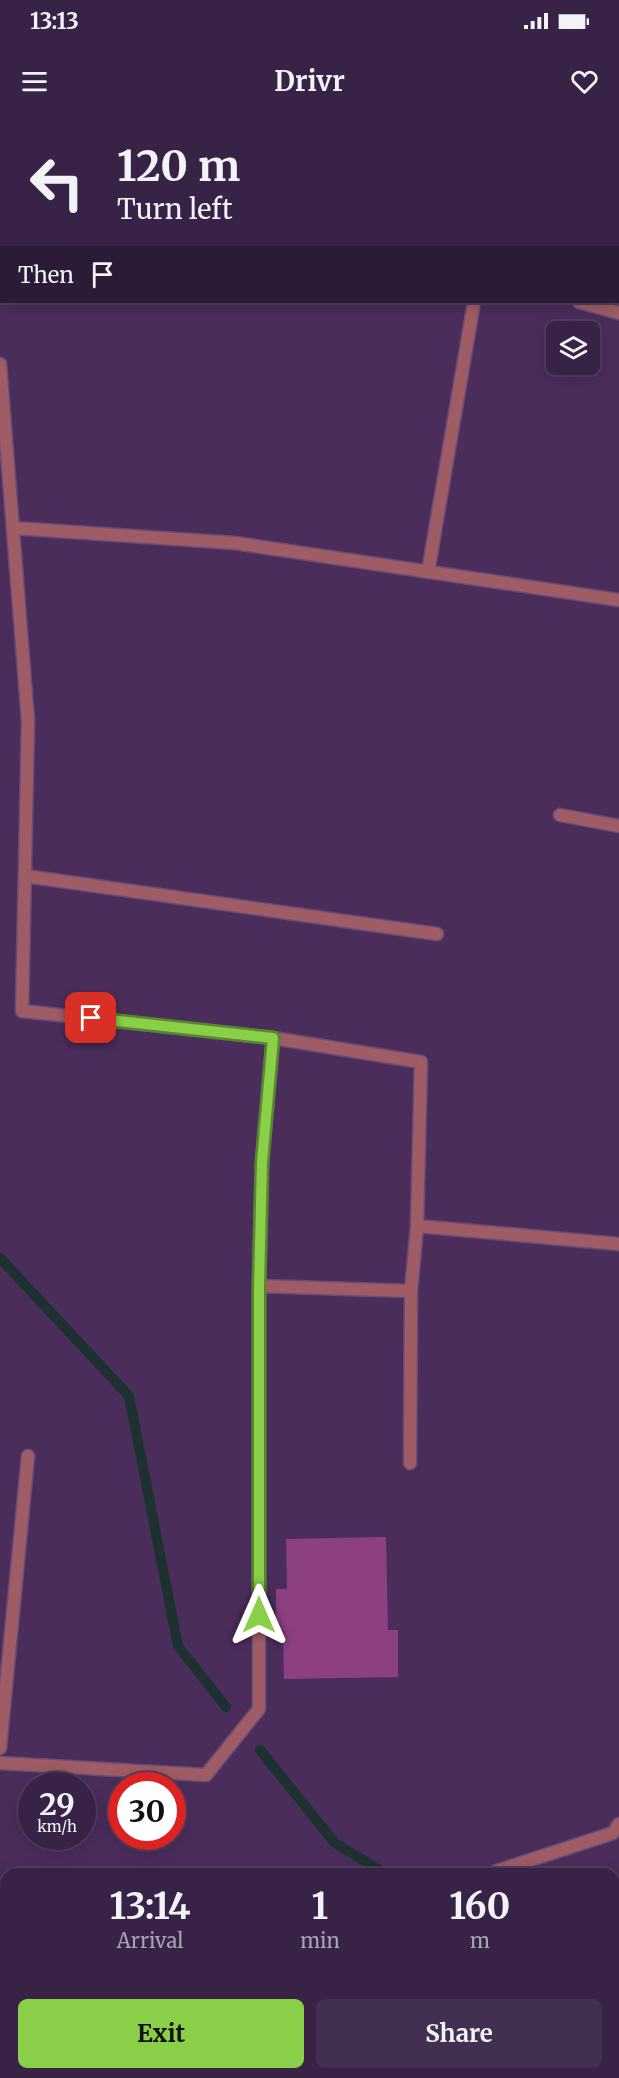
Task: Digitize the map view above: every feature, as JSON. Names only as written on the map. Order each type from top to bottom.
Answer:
[{"type":"street","points":[[428,572],[474,303]]},
{"type":"street","points":[[583,303],[619,313]]},
{"type":"street","points":[[0,364],[28,721],[22,1011],[273,1038],[421,1062],[417,1226],[411,1291],[410,1463]]},
{"type":"street","points":[[13,528],[235,543],[619,600]]},
{"type":"street","points":[[560,816],[619,826]]},
{"type":"street","points":[[25,876],[437,934]]},
{"type":"street","points":[[0,1763],[206,1776],[259,1709],[259,1286],[262,1162],[273,1038]]},
{"type":"street","points":[[417,1226],[619,1244]]},
{"type":"street","points":[[259,1286],[411,1291]]},
{"type":"street","points":[[0,1748],[28,1456]]},
{"type":"street","points":[[506,1868],[613,1833],[619,1824]]},
{"type":"building","points":[[386,1537],[388,1630],[398,1630],[398,1677],[284,1679],[283,1631],[276,1631],[276,1589],[287,1589],[286,1539]]},
{"type":"waterway","points":[[0,1258],[129,1396],[178,1646],[226,1707]]},
{"type":"waterway","points":[[260,1750],[335,1843],[376,1868]]},
{"type":"route","points":[[91,1018],[273,1038],[262,1162],[259,1286],[259,1615]]}]
